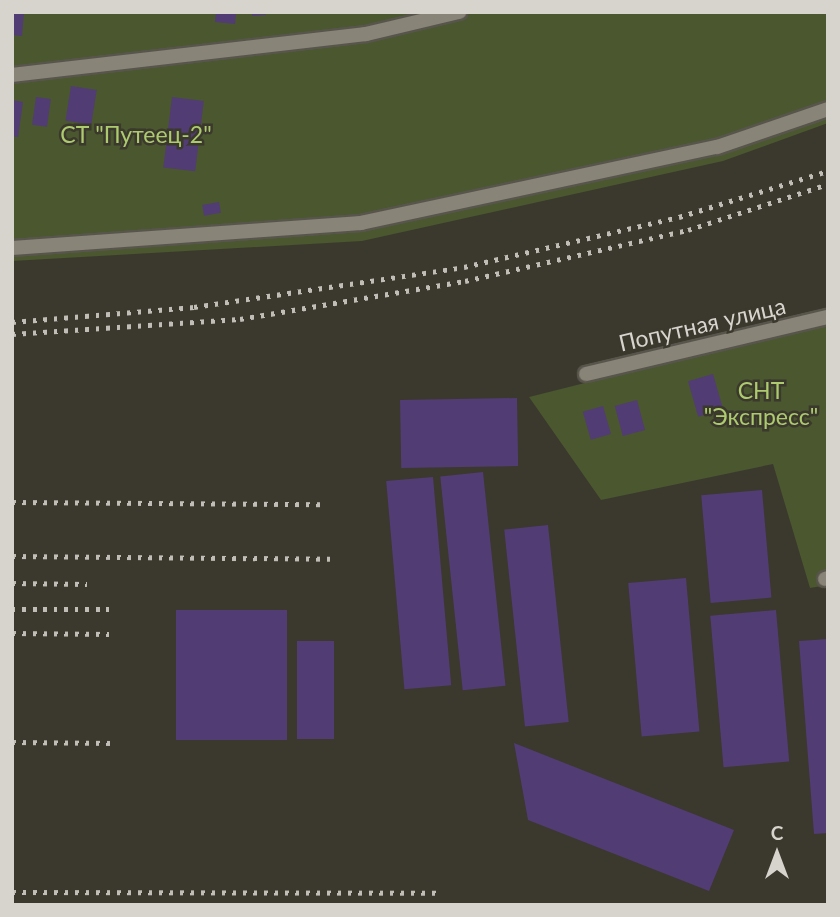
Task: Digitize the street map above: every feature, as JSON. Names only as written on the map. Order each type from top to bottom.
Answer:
[{"type":"street","points":[[12,75],[366,34],[459,12]]},
{"type":"street","points":[[12,248],[361,223],[717,147],[828,109]]},
{"type":"street","name":"Попутная улица","points":[[586,374],[828,317]]},
{"type":"green space","name":"СТ \"Путеец-2\"","points":[[12,12],[828,12],[828,123],[723,161],[362,241],[12,261]]},
{"type":"green space","name":"СНТ \"Экспресс\"","points":[[828,322],[828,585],[810,588],[773,464],[601,500],[529,397]]},
{"type":"building","points":[[12,12],[24,12],[22,36],[12,35]]},
{"type":"building","points":[[216,12],[236,12],[235,24],[215,22]]},
{"type":"building","points":[[252,12],[266,12],[266,15],[252,16]]},
{"type":"building","points":[[71,86],[97,90],[91,125],[66,121]]},
{"type":"building","points":[[36,97],[51,99],[47,127],[32,125]]},
{"type":"building","points":[[172,97],[204,101],[195,171],[163,167]]},
{"type":"building","points":[[12,100],[23,102],[18,137],[12,136]]},
{"type":"building","points":[[219,202],[221,213],[204,216],[202,205]]},
{"type":"building","points":[[713,374],[723,410],[698,417],[688,381]]},
{"type":"building","points":[[517,398],[518,466],[401,468],[400,400]]},
{"type":"building","points":[[637,400],[645,430],[623,436],[615,406]]},
{"type":"building","points":[[603,406],[611,434],[591,440],[583,412]]},
{"type":"building","points":[[483,472],[505,686],[463,690],[440,476]]},
{"type":"building","points":[[433,477],[451,685],[404,689],[386,481]]},
{"type":"building","points":[[762,490],[771,598],[711,603],[701,495]]},
{"type":"building","points":[[548,525],[569,722],[525,727],[504,530]]},
{"type":"building","points":[[686,578],[699,731],[642,736],[628,583]]},
{"type":"building","points":[[176,610],[287,610],[287,740],[176,740]]},
{"type":"building","points":[[776,610],[789,761],[723,767],[710,616]]},
{"type":"building","points":[[828,639],[828,833],[814,834],[799,641]]},
{"type":"building","points":[[297,641],[334,641],[334,739],[297,739]]},
{"type":"building","points":[[514,743],[734,830],[709,891],[528,820]]},
{"type":"railway","points":[[12,322],[194,307],[464,267],[679,217],[828,171]]},
{"type":"railway","points":[[12,334],[240,319],[465,281],[688,230],[828,184]]},
{"type":"railway","points":[[12,502],[322,504]]},
{"type":"railway","points":[[12,556],[330,559]]},
{"type":"railway","points":[[12,583],[87,584]]},
{"type":"railway","points":[[12,609],[109,609]]},
{"type":"railway","points":[[12,633],[109,634]]},
{"type":"railway","points":[[12,742],[114,743]]},
{"type":"railway","points":[[12,892],[440,893]]}]
